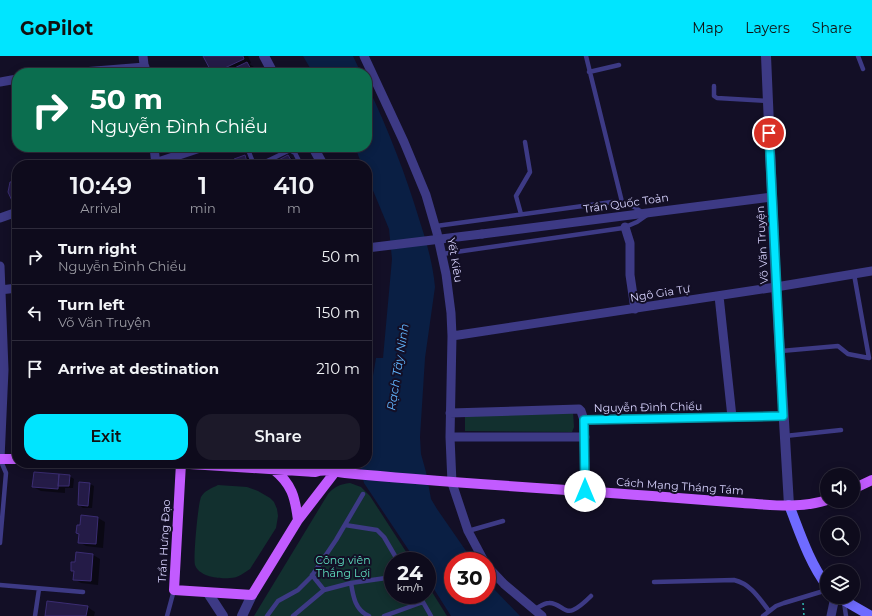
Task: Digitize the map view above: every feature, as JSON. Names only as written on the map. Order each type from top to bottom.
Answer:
[{"type":"main road","points":[[0,459],[12,459]]},
{"type":"main road","name":"Trần Hưng Đạo","points":[[181,468],[174,590],[252,595]]},
{"type":"main road","points":[[258,468],[314,472]]},
{"type":"main road","points":[[273,469],[284,478],[290,488],[297,508],[298,520]]},
{"type":"main road","points":[[252,595],[298,520],[337,470]]},
{"type":"main road","name":"Cách Mạng Tháng Tám","points":[[314,472],[320,475],[330,475],[337,470],[435,482],[585,491],[772,505],[789,506],[820,503]]},
{"type":"main road","points":[[860,486],[872,480]]},
{"type":"main road","points":[[789,506],[808,553],[820,576]]},
{"type":"main road","points":[[850,604],[871,616]]},
{"type":"street","points":[[143,56],[145,68]]},
{"type":"street","points":[[264,56],[270,68]]},
{"type":"street","name":"Yết Kiêu","points":[[364,56],[370,68]]},
{"type":"street","name":"Võ Văn Truyện","points":[[766,56],[776,287],[789,506]]},
{"type":"street","name":"Yết Kiêu","points":[[372,73],[404,142],[426,195],[436,226],[446,274],[452,336],[450,413],[452,483],[468,531],[479,552]]},
{"type":"street","points":[[0,82],[12,80]]},
{"type":"street","points":[[166,160],[189,152]]},
{"type":"street","name":"Trần Quốc Toản","points":[[372,247],[772,197]]},
{"type":"street","points":[[0,218],[12,214]]},
{"type":"street","points":[[626,227],[630,243],[630,275],[635,308]]},
{"type":"street","points":[[0,266],[4,370],[0,459]]},
{"type":"street","name":"Ngô Gia Tự","points":[[452,336],[719,296],[872,271]]},
{"type":"street","points":[[0,290],[12,289]]},
{"type":"street","points":[[719,296],[732,417]]},
{"type":"street","name":"Nguyễn Đình Chiểu","points":[[450,413],[577,408],[581,411],[584,420],[783,416]]},
{"type":"street","points":[[584,420],[585,491]]},
{"type":"street","points":[[450,437],[585,437]]},
{"type":"street","points":[[314,472],[320,468]]},
{"type":"street","points":[[496,576],[542,616]]},
{"type":"street","points":[[208,593],[223,616]]},
{"type":"street","points":[[242,616],[252,595]]},
{"type":"street","points":[[831,616],[836,604]]},
{"type":"lane","points":[[586,56],[622,202]]},
{"type":"lane","points":[[858,56],[863,69]]},
{"type":"lane","points":[[589,72],[619,65]]},
{"type":"lane","points":[[714,86],[714,96],[717,98],[768,101]]},
{"type":"lane","points":[[521,214],[516,196],[530,172],[525,142]]},
{"type":"lane","points":[[269,160],[286,152]]},
{"type":"lane","points":[[436,226],[612,202],[622,202],[633,205],[646,213],[637,222],[626,227],[442,254]]},
{"type":"lane","points":[[781,351],[838,346],[848,354],[869,358],[854,274]]},
{"type":"lane","points":[[785,436],[841,430]]},
{"type":"lane","points":[[0,459],[6,473],[0,543]]},
{"type":"lane","points":[[267,616],[278,601],[298,590],[312,575],[345,526],[363,494]]},
{"type":"lane","points":[[468,531],[503,521]]},
{"type":"lane","points":[[345,526],[377,530],[384,537],[393,552]]},
{"type":"lane","points":[[312,575],[324,590]]},
{"type":"lane","points":[[293,616],[324,590],[351,583],[384,578]]},
{"type":"lane","points":[[654,582],[734,580],[749,587],[769,611]]},
{"type":"lane","points":[[351,583],[354,600],[363,612],[369,616]]},
{"type":"lane","points":[[0,585],[83,592]]},
{"type":"lane","points":[[35,616],[40,589]]},
{"type":"lane","points":[[167,616],[174,590]]},
{"type":"lane","points":[[763,616],[784,603],[820,592]]},
{"type":"lane","points":[[535,609],[547,603],[552,603],[566,610],[574,610],[591,596]]},
{"type":"lane","points":[[384,616],[417,604]]},
{"type":"lane","points":[[424,604],[431,616]]},
{"type":"lane","points":[[841,604],[846,616]]},
{"type":"path","points":[[802,597],[804,616]]},
{"type":"green space","points":[[573,412],[574,427],[572,432],[465,431],[465,416]]},
{"type":"green space","name":"Công viên Thắng Lợi","points":[[350,483],[361,487],[370,496],[406,552],[384,552],[384,604],[436,604],[436,598],[447,616],[254,616],[328,494],[333,489],[343,484]]},
{"type":"green space","points":[[218,485],[247,487],[258,491],[270,498],[274,502],[277,509],[278,516],[276,528],[250,569],[233,578],[221,578],[205,575],[197,569],[195,565],[196,531],[201,497],[206,491]]},
{"type":"water","points":[[303,56],[353,56],[359,68],[310,68]]},
{"type":"water","name":"Rạch Tây Ninh","points":[[372,96],[403,170],[415,204],[433,271],[435,287],[425,358],[420,437],[421,454],[431,499],[467,552],[444,552],[444,604],[496,604],[496,591],[520,616],[451,616],[436,592],[436,552],[410,552],[364,483],[360,468],[372,468],[372,382],[376,358],[383,358],[392,259],[389,229],[372,188],[372,160],[360,160],[357,152],[372,152]]},
{"type":"building","points":[[203,56],[243,56],[244,59],[225,68],[209,68]]},
{"type":"building","points":[[247,62],[250,68],[234,68]]},
{"type":"building","points":[[245,155],[246,160],[234,160]]},
{"type":"building","points":[[288,155],[291,160],[278,160]]},
{"type":"building","points":[[10,182],[12,182],[12,201],[8,192]]},
{"type":"building","points":[[34,472],[59,474],[58,489],[32,487]]},
{"type":"building","points":[[59,474],[70,475],[69,486],[58,486]]},
{"type":"building","points":[[79,482],[90,483],[88,506],[78,505]]},
{"type":"building","points":[[81,515],[98,517],[96,544],[78,543],[79,534],[76,533],[77,525],[80,525]]},
{"type":"building","points":[[76,552],[93,554],[91,581],[73,580],[74,571],[71,571],[71,562],[75,562]]},
{"type":"building","points":[[47,601],[88,606],[86,616],[45,616]]},
{"type":"route","points":[[585,491],[584,420],[783,416],[781,351],[776,287],[769,133]]}]
